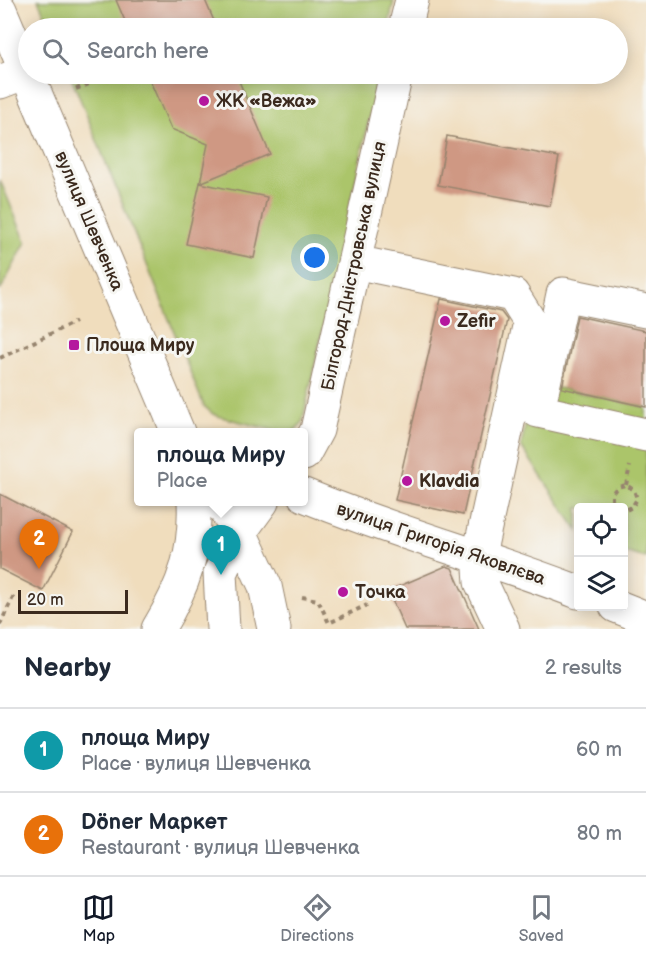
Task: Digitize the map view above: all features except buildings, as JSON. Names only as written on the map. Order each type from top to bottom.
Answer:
[{"type":"main road","points":[[407,18],[411,0]]},
{"type":"main road","name":"вулиця Шевченка","points":[[0,10],[13,77],[179,428]]},
{"type":"main road","name":"Білгород-Дністровська вулиця","points":[[308,445],[317,430],[394,84]]},
{"type":"main road","points":[[355,262],[513,296],[530,322],[479,555],[481,582],[503,629]]},
{"type":"main road","points":[[646,311],[563,294],[538,411],[646,435]]},
{"type":"main road","name":"вулиця Григорія Яковлєва","points":[[308,497],[359,518],[479,555],[574,590]]},
{"type":"main road","points":[[158,629],[176,600],[189,564],[195,525],[194,506]]},
{"type":"main road","points":[[223,506],[240,532],[286,629]]},
{"type":"main road","points":[[223,629],[220,573],[240,532],[258,506]]},
{"type":"main road","points":[[176,600],[220,573]]},
{"type":"main road","points":[[265,586],[274,629]]},
{"type":"main road","points":[[628,611],[646,618]]},
{"type":"path","points":[[76,89],[89,84]]},
{"type":"path","points":[[0,358],[75,321]]},
{"type":"path","points":[[612,503],[612,494],[617,487],[627,485],[634,490],[637,499],[628,509]]},
{"type":"path","points":[[0,625],[14,596]]},
{"type":"path","points":[[302,597],[318,600],[329,623],[368,605]]},
{"type":"green space","points":[[38,0],[394,0],[390,18],[46,18]]},
{"type":"green space","points":[[74,84],[377,84],[302,423],[297,428],[265,428],[221,417],[213,414],[204,406]]},
{"type":"green space","points":[[0,180],[26,242],[0,291]]},
{"type":"green space","points":[[534,383],[646,407],[646,558],[628,553],[628,503],[574,503],[574,525],[521,446]]},
{"type":"place","name":"ЖК «Вежа»","points":[[204,101]]},
{"type":"place","name":"Zefir","points":[[445,321]]},
{"type":"place","name":"Площа Миру","points":[[74,345]]},
{"type":"place","name":"Klavdia","points":[[407,481]]},
{"type":"place","name":"Döner Маркет","points":[[39,569]]},
{"type":"place","name":"площа Миру","points":[[221,575]]},
{"type":"place","name":"Точка","points":[[343,592]]}]
